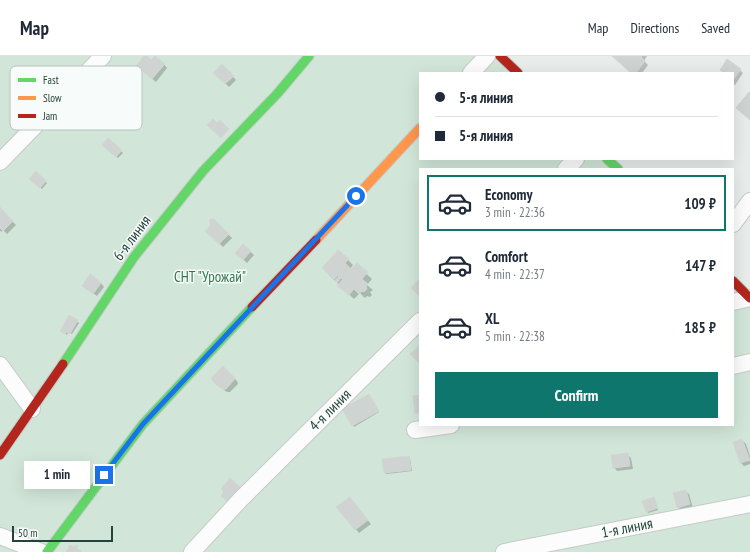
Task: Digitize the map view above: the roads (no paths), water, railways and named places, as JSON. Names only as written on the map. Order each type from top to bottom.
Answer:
[{"type":"street","points":[[93,66],[103,56]]},
{"type":"street","name":"6-я линия","points":[[0,455],[76,346],[134,257],[203,171],[277,94],[309,56]]},
{"type":"street","points":[[472,72],[487,56]]},
{"type":"street","points":[[500,56],[517,72]]},
{"type":"street","points":[[47,552],[143,424],[419,129]]},
{"type":"street","points":[[2,156],[28,130]]},
{"type":"street","points":[[567,168],[575,160]]},
{"type":"street","points":[[608,160],[617,168]]},
{"type":"street","points":[[734,223],[750,201]]},
{"type":"street","points":[[734,283],[750,298]]},
{"type":"street","points":[[734,302],[750,298]]},
{"type":"street","name":"4-я линия","points":[[192,552],[240,500],[419,321]]},
{"type":"street","points":[[734,366],[750,362]]},
{"type":"street","points":[[0,365],[32,410]]},
{"type":"street","points":[[415,430],[444,426]]},
{"type":"street","name":"1-я линия","points":[[504,552],[750,504]]},
{"type":"street","points":[[0,536],[41,552]]},
{"type":"park label","name":"СНТ \"Урожай\"","points":[[210,277]]}]
